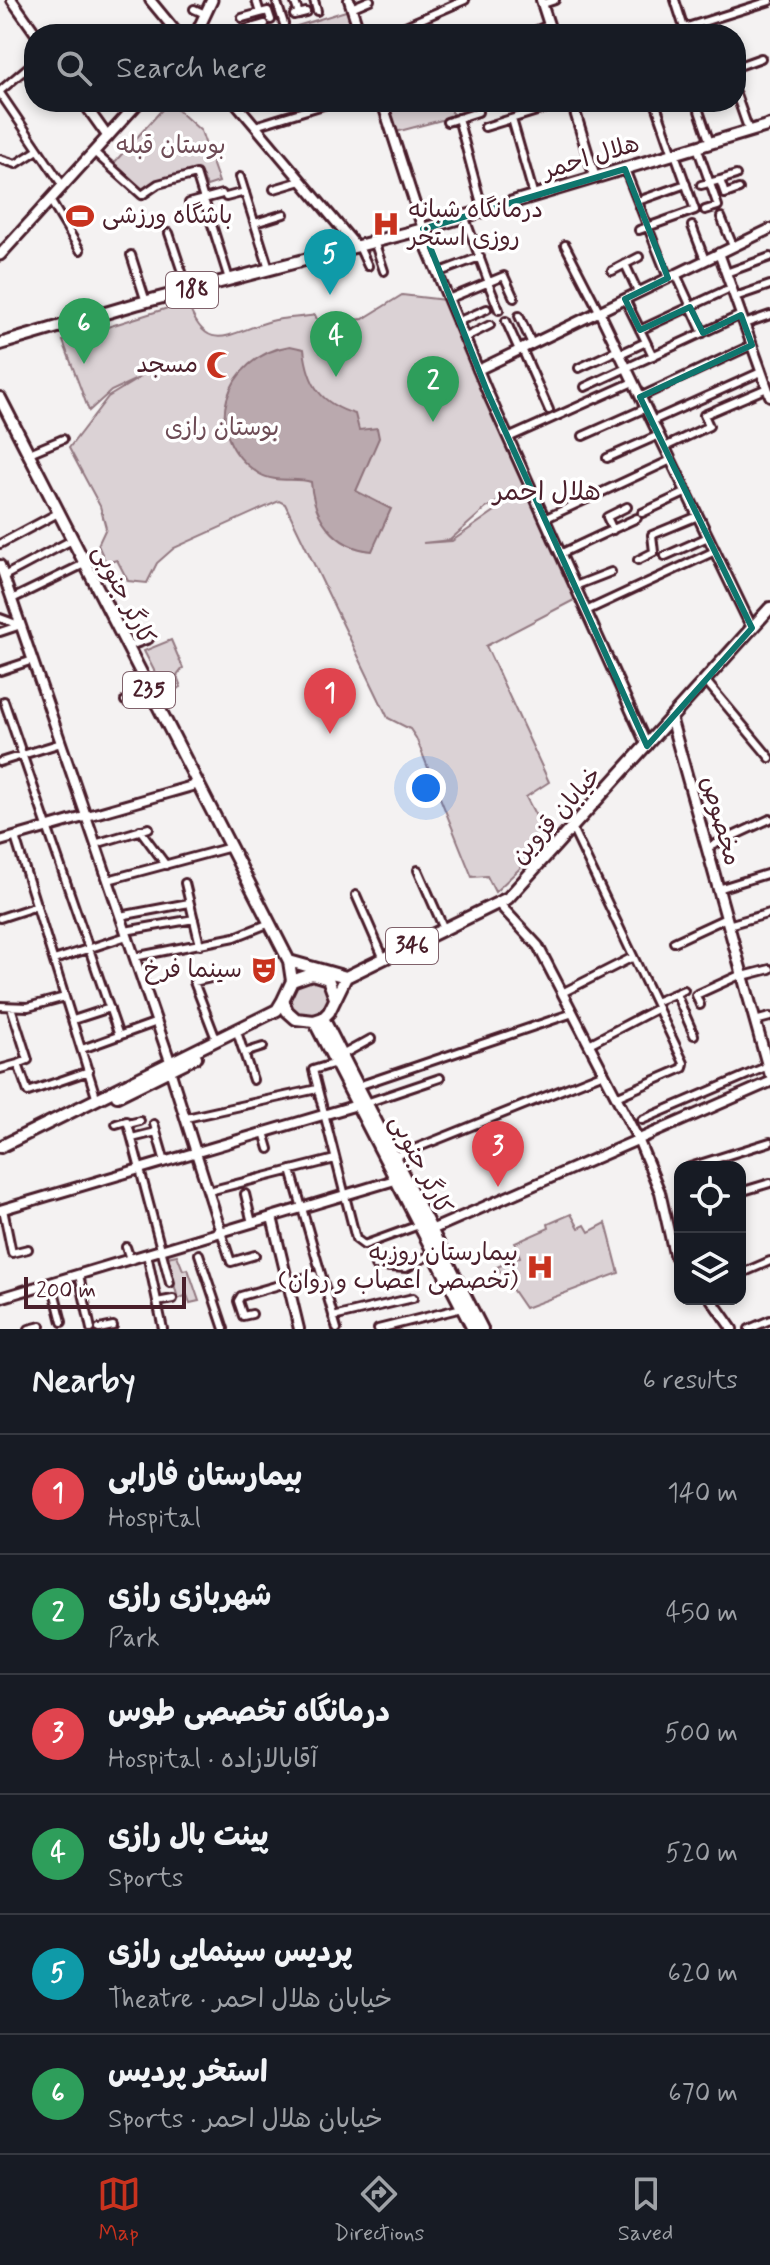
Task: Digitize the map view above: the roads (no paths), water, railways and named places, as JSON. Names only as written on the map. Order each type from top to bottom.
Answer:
[{"type":"main road","points":[[200,24],[212,0]]},
{"type":"main road","points":[[0,255],[130,112]]},
{"type":"main road","name":"هلال احمر","points":[[423,229],[770,125]]},
{"type":"main road","name":"188","points":[[3,345],[146,302],[359,249],[423,229]]},
{"type":"main road","name":"کارگر جنوبی","points":[[0,399],[270,923],[289,961],[292,981]]},
{"type":"main road","name":"خیابان قزوین","points":[[346,977],[499,904],[518,888],[770,608]]},
{"type":"main road","name":"مخصوص","points":[[671,719],[769,1070]]},
{"type":"main road","points":[[283,1000],[287,1011],[296,1019],[318,1020],[346,977],[289,961]]},
{"type":"main road","points":[[170,1066],[216,1039],[277,1010],[292,981],[306,974],[319,974],[329,981],[335,998]]},
{"type":"main road","points":[[0,1147],[287,1011]]},
{"type":"main road","name":"کارگر جنوبی","points":[[318,1020],[362,1104],[395,1180],[473,1329]]},
{"type":"main road","name":"کارگر جنوبی","points":[[339,1059],[358,1086],[362,1104],[394,1157],[482,1329]]},
{"type":"street","points":[[12,0],[29,24]]},
{"type":"street","points":[[150,0],[170,24]]},
{"type":"street","points":[[257,0],[260,13]]},
{"type":"street","points":[[276,0],[284,24]]},
{"type":"street","points":[[294,0],[300,14]]},
{"type":"street","points":[[314,0],[317,11]]},
{"type":"street","points":[[357,24],[350,4],[370,0]]},
{"type":"street","points":[[410,24],[465,0]]},
{"type":"street","points":[[549,24],[542,2],[555,0]]},
{"type":"street","points":[[675,0],[683,24]]},
{"type":"street","points":[[696,24],[770,1]]},
{"type":"street","points":[[194,9],[205,14]]},
{"type":"street","points":[[242,18],[268,11],[268,22],[262,24]]},
{"type":"street","points":[[251,16],[253,24]]},
{"type":"street","points":[[746,63],[761,58]]},
{"type":"street","points":[[24,71],[0,92],[63,186]]},
{"type":"street","points":[[90,112],[108,137]]},
{"type":"street","points":[[243,112],[359,249],[368,266]]},
{"type":"street","points":[[255,126],[300,112]]},
{"type":"street","points":[[385,112],[423,229],[424,241],[457,322],[647,746]]},
{"type":"street","points":[[447,122],[478,112]]},
{"type":"street","points":[[485,127],[534,112]]},
{"type":"street","points":[[575,112],[595,178]]},
{"type":"street","points":[[639,230],[695,210],[659,112]]},
{"type":"street","points":[[699,112],[710,143]]},
{"type":"street","points":[[742,112],[749,131]]},
{"type":"street","points":[[458,118],[483,211]]},
{"type":"street","points":[[512,119],[534,196]]},
{"type":"street","points":[[697,147],[705,184],[718,206],[705,210]]},
{"type":"street","points":[[0,159],[16,164],[38,150]]},
{"type":"street","points":[[94,152],[142,195],[158,184],[196,174],[229,280]]},
{"type":"street","points":[[625,169],[648,227],[703,333]]},
{"type":"street","points":[[705,184],[736,175]]},
{"type":"street","points":[[240,177],[270,270]]},
{"type":"street","points":[[720,180],[725,194],[739,189]]},
{"type":"street","points":[[274,189],[301,181]]},
{"type":"street","points":[[638,201],[686,184]]},
{"type":"street","points":[[189,203],[245,192]]},
{"type":"street","points":[[50,200],[80,250]]},
{"type":"street","points":[[255,223],[284,214]]},
{"type":"street","points":[[721,217],[733,246]]},
{"type":"street","points":[[466,221],[499,310]]},
{"type":"street","points":[[692,226],[705,260]]},
{"type":"street","points":[[478,370],[770,229]]},
{"type":"street","points":[[169,233],[188,291]]},
{"type":"street","points":[[565,245],[752,628]]},
{"type":"street","points":[[376,247],[384,271]]},
{"type":"street","points":[[669,445],[709,426],[704,415],[769,392],[719,253]]},
{"type":"street","points":[[131,255],[146,302]]},
{"type":"street","points":[[437,273],[480,257]]},
{"type":"street","points":[[612,271],[639,257]]},
{"type":"street","points":[[726,273],[770,257]]},
{"type":"street","points":[[625,264],[638,292]]},
{"type":"street","points":[[448,299],[504,276],[514,298]]},
{"type":"street","points":[[735,297],[770,285]]},
{"type":"street","points":[[640,330],[726,290]]},
{"type":"street","points":[[625,299],[653,356]]},
{"type":"street","points":[[457,322],[487,309]]},
{"type":"street","points":[[585,387],[703,333],[770,315]]},
{"type":"street","points":[[519,316],[532,344]]},
{"type":"street","points":[[506,321],[549,410]]},
{"type":"street","points":[[464,338],[490,325]]},
{"type":"street","points":[[579,368],[646,342]]},
{"type":"street","points":[[640,397],[752,345]]},
{"type":"street","points":[[652,421],[761,372]]},
{"type":"street","points":[[508,438],[633,382]]},
{"type":"street","points":[[583,436],[646,408]]},
{"type":"street","points":[[607,458],[659,435]]},
{"type":"street","points":[[27,454],[63,439]]},
{"type":"street","points":[[544,519],[671,460]]},
{"type":"street","points":[[560,554],[687,492]]},
{"type":"street","points":[[613,530],[607,517],[627,507]]},
{"type":"street","points":[[0,544],[58,513]]},
{"type":"street","points":[[638,560],[654,552],[652,535],[698,516]]},
{"type":"street","points":[[665,556],[708,537]]},
{"type":"street","points":[[4,576],[72,540]]},
{"type":"street","points":[[586,611],[715,551]]},
{"type":"street","points":[[12,599],[84,564]]},
{"type":"street","points":[[0,565],[157,1022],[231,1262],[255,1255]]},
{"type":"street","points":[[575,586],[611,572]]},
{"type":"street","points":[[0,618],[21,625]]},
{"type":"street","points":[[0,632],[21,625]]},
{"type":"street","points":[[127,647],[149,639]]},
{"type":"street","points":[[0,671],[33,660]]},
{"type":"street","points":[[705,680],[770,758]]},
{"type":"street","points":[[125,701],[150,691]]},
{"type":"street","points":[[4,701],[119,1036]]},
{"type":"street","points":[[0,762],[61,743]]},
{"type":"street","points":[[0,841],[199,784]]},
{"type":"street","points":[[707,848],[770,819]]},
{"type":"street","points":[[95,844],[149,828]]},
{"type":"street","points":[[572,828],[684,1066],[616,1097]]},
{"type":"street","points":[[140,830],[166,865]]},
{"type":"street","points":[[15,837],[97,1100]]},
{"type":"street","points":[[108,880],[231,847]]},
{"type":"street","points":[[418,870],[445,930]]},
{"type":"street","points":[[718,889],[770,873]]},
{"type":"street","points":[[185,883],[200,945]]},
{"type":"street","points":[[356,895],[384,959]]},
{"type":"street","points":[[120,916],[189,903]]},
{"type":"street","points":[[499,904],[538,946],[638,1139],[656,1180],[674,1254]]},
{"type":"street","points":[[0,918],[37,906]]},
{"type":"street","points":[[674,942],[727,921],[770,913]]},
{"type":"street","points":[[54,960],[126,933],[194,919]]},
{"type":"street","points":[[134,957],[242,936],[270,923]]},
{"type":"street","points":[[562,993],[633,957]]},
{"type":"street","points":[[700,1005],[696,995],[742,975],[770,969]]},
{"type":"street","points":[[215,977],[194,982],[216,1039]]},
{"type":"street","points":[[589,1044],[684,990]]},
{"type":"street","points":[[676,994],[694,1035]]},
{"type":"street","points":[[0,1006],[28,1007],[65,997]]},
{"type":"street","points":[[0,1069],[28,1060],[11,1007]]},
{"type":"street","points":[[73,1020],[110,1008]]},
{"type":"street","points":[[358,1086],[573,1013]]},
{"type":"street","points":[[755,1021],[770,1017]]},
{"type":"street","points":[[82,1049],[157,1022]]},
{"type":"street","points":[[238,1035],[253,1080]]},
{"type":"street","points":[[371,1039],[339,1059],[313,1070],[344,1195],[356,1239],[364,1245],[419,1225]]},
{"type":"street","points":[[244,1053],[263,1047]]},
{"type":"street","points":[[18,1064],[28,1092]]},
{"type":"street","points":[[642,1120],[769,1070]]},
{"type":"street","points":[[18,1095],[89,1071]]},
{"type":"street","points":[[394,1157],[604,1073]]},
{"type":"street","points":[[28,1249],[12,1253],[1,1210],[362,1104],[440,1078]]},
{"type":"street","points":[[431,1230],[770,1082]]},
{"type":"street","points":[[186,1118],[317,1089]]},
{"type":"street","points":[[116,1124],[140,1121]]},
{"type":"street","points":[[128,1124],[170,1283]]},
{"type":"street","points":[[132,1138],[155,1128],[165,1162]]},
{"type":"street","points":[[264,1132],[269,1149]]},
{"type":"street","points":[[709,1161],[770,1142]]},
{"type":"street","points":[[209,1191],[335,1159]]},
{"type":"street","points":[[291,1170],[337,1329]]},
{"type":"street","points":[[0,1298],[395,1180]]},
{"type":"street","points":[[746,1190],[770,1183]]},
{"type":"street","points":[[245,1194],[252,1223]]},
{"type":"street","points":[[272,1217],[299,1329]]},
{"type":"street","points":[[126,1247],[130,1259]]},
{"type":"street","points":[[375,1266],[406,1268],[433,1253]]},
{"type":"street","points":[[147,1254],[163,1329]]},
{"type":"street","points":[[199,1254],[224,1329]]},
{"type":"street","points":[[746,1271],[770,1261]]},
{"type":"street","points":[[79,1275],[91,1329]]},
{"type":"street","points":[[252,1314],[243,1316],[239,1298],[314,1275]]},
{"type":"street","points":[[52,1283],[62,1322]]},
{"type":"street","points":[[333,1317],[413,1298]]},
{"type":"street","points":[[157,1302],[173,1299]]},
{"type":"street","points":[[715,1305],[732,1329]]},
{"type":"street","points":[[378,1329],[462,1308]]},
{"type":"street","points":[[749,1329],[770,1320]]},
{"type":"street","points":[[99,1329],[113,1325]]},
{"type":"street","points":[[29,1329],[41,1326]]},
{"type":"place","name":"باشگاه ورزشی","points":[[80,216]]},
{"type":"place","name":"درمانگاه شبانه روزی استخر","points":[[386,224]]},
{"type":"place","name":"پردیس سینمایی رازی","points":[[330,295]]},
{"type":"place","name":"استخر پردیس","points":[[84,364]]},
{"type":"place","name":"مسجد","points":[[220,365]]},
{"type":"place","name":"پینت بال رازی","points":[[336,377]]},
{"type":"place","name":"شهربازی رازی","points":[[433,422]]},
{"type":"place","name":"بیمارستان فارابی","points":[[330,734]]},
{"type":"place","name":"سینما فرخ","points":[[264,970]]},
{"type":"place","name":"درمانگاه تخصصی طوس","points":[[498,1187]]},
{"type":"place","name":"بیمارستان روزبه (تخصصی اعصاب و روان)","points":[[540,1267]]},
{"type":"district","name":"هلال احمر","points":[[547,493]]},
{"type":"park label","name":"بوستان قبله","points":[[171,146]]},
{"type":"park label","name":"بوستان رازی","points":[[222,428]]}]
